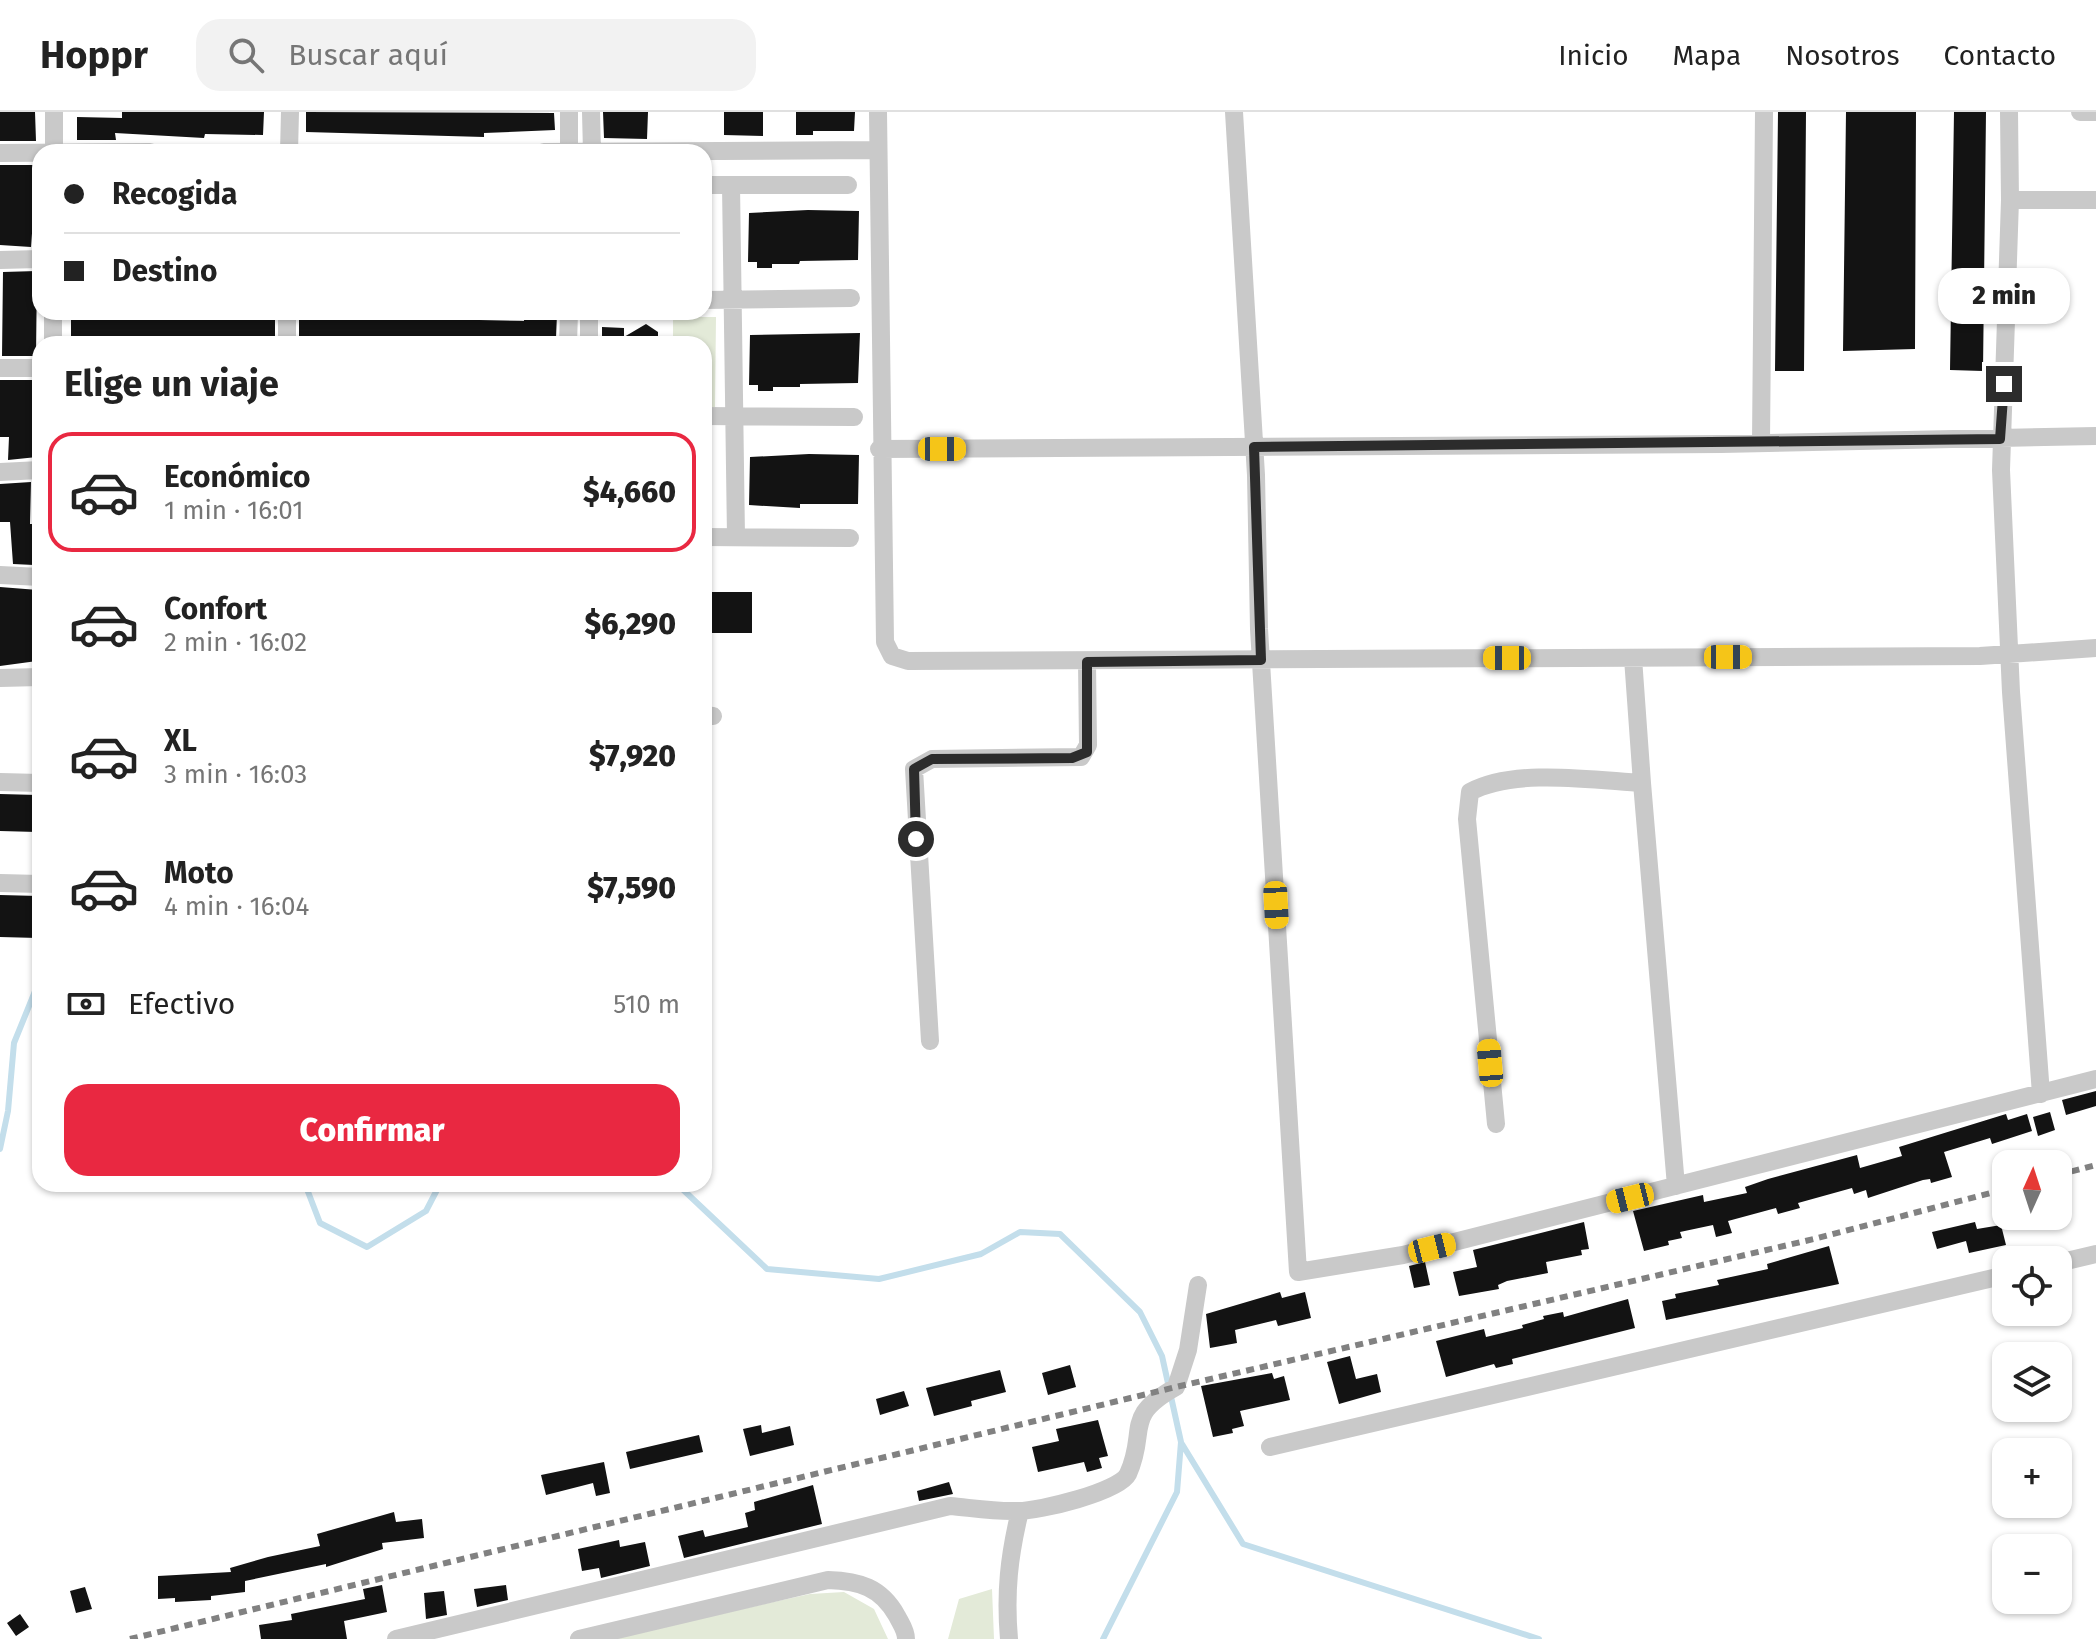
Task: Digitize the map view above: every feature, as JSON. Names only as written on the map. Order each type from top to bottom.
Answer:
[{"type":"street","points":[[54,112],[54,144]]},
{"type":"street","points":[[289,144],[290,112]]},
{"type":"street","points":[[569,112],[569,144]]},
{"type":"street","points":[[591,112],[592,144]]},
{"type":"street","points":[[878,112],[879,449],[885,642],[892,656],[908,661],[1087,662],[2010,655],[2096,648]]},
{"type":"street","points":[[1234,112],[1254,447],[1261,660],[1298,1272],[1403,1255],[2096,1079]]},
{"type":"street","points":[[1761,442],[1764,112]]},
{"type":"street","points":[[2009,112],[2010,200],[2000,439],[2010,655],[2041,1094]]},
{"type":"street","points":[[2080,112],[2096,112]]},
{"type":"street","points":[[712,151],[877,150]]},
{"type":"street","points":[[0,153],[32,152]]},
{"type":"street","points":[[712,185],[848,185]]},
{"type":"street","points":[[731,185],[736,537]]},
{"type":"street","points":[[2010,200],[2096,200]]},
{"type":"street","points":[[0,260],[32,259]]},
{"type":"street","points":[[712,300],[851,298]]},
{"type":"street","points":[[0,368],[32,368]]},
{"type":"street","points":[[712,416],[854,417]]},
{"type":"street","points":[[879,449],[1761,442],[2096,436]]},
{"type":"street","points":[[0,472],[32,470]]},
{"type":"street","points":[[712,537],[850,538]]},
{"type":"street","points":[[0,575],[32,577]]},
{"type":"street","points":[[1633,658],[1676,1186]]},
{"type":"street","points":[[930,1041],[914,769],[932,759],[1081,757],[1088,745],[1087,662]]},
{"type":"street","points":[[0,678],[32,677]]},
{"type":"street","points":[[1496,1124],[1467,819],[1470,792],[1487,783],[1566,778],[1642,783]]},
{"type":"street","points":[[0,782],[32,783]]},
{"type":"street","points":[[0,883],[32,884]]},
{"type":"street","points":[[2072,1260],[2096,1254]]},
{"type":"street","points":[[1270,1447],[1992,1278]]},
{"type":"street","points":[[396,1639],[950,1506],[1020,1511],[1109,1489],[1127,1474],[1141,1414],[1154,1399],[1176,1387],[1184,1367],[1198,1285]]},
{"type":"street","points":[[1009,1639],[1006,1596],[1008,1558],[1020,1511]]},
{"type":"street","points":[[579,1639],[828,1580],[857,1581],[876,1590],[891,1605],[907,1633],[906,1639]]},
{"type":"green space","points":[[716,317],[715,407],[712,407],[712,336],[673,336],[673,320],[712,320]]},
{"type":"green space","points":[[992,1589],[994,1639],[948,1639],[959,1599]]},
{"type":"green space","points":[[844,1592],[874,1609],[888,1639],[606,1639],[810,1594]]},
{"type":"building","points":[[0,112],[35,112],[36,141],[0,141]]},
{"type":"building","points":[[122,112],[264,112],[263,135],[205,134],[204,138],[115,133],[116,140],[77,140],[77,117],[122,118]]},
{"type":"building","points":[[306,112],[554,113],[555,130],[484,133],[484,137],[306,132]]},
{"type":"building","points":[[603,112],[648,112],[647,139],[604,138]]},
{"type":"building","points":[[724,112],[763,112],[763,136],[724,135]]},
{"type":"building","points":[[796,112],[855,112],[854,131],[813,131],[813,135],[796,135]]},
{"type":"building","points":[[1778,112],[1806,112],[1804,371],[1775,371]]},
{"type":"building","points":[[1846,112],[1916,112],[1915,349],[1843,351]]},
{"type":"building","points":[[1954,112],[1986,112],[1983,371],[1950,370]]},
{"type":"building","points":[[0,165],[32,165],[31,247],[0,245]]},
{"type":"building","points":[[859,211],[858,260],[800,261],[799,264],[772,264],[772,268],[757,268],[757,262],[748,262],[749,213]]},
{"type":"building","points":[[32,271],[32,320],[36,320],[36,336],[32,336],[32,356],[2,356],[3,272]]},
{"type":"building","points":[[71,320],[275,320],[275,336],[71,336]]},
{"type":"building","points":[[299,320],[557,320],[556,336],[299,336]]},
{"type":"building","points":[[646,324],[658,332],[658,336],[626,336]]},
{"type":"building","points":[[602,327],[624,328],[624,336],[602,336]]},
{"type":"building","points":[[860,333],[858,383],[800,384],[800,387],[773,387],[773,391],[758,391],[758,385],[749,385],[750,335]]},
{"type":"building","points":[[0,380],[32,380],[32,458],[8,460],[9,437],[0,437]]},
{"type":"building","points":[[859,455],[858,504],[800,504],[800,508],[749,505],[750,457]]},
{"type":"building","points":[[31,482],[32,565],[13,564],[10,522],[0,522],[0,484]]},
{"type":"building","points":[[0,587],[32,590],[32,662],[0,666]]},
{"type":"building","points":[[712,592],[752,592],[752,633],[712,633]]},
{"type":"building","points":[[0,794],[32,795],[32,832],[0,831]]},
{"type":"building","points":[[0,895],[32,896],[32,938],[0,937]]},
{"type":"building","points":[[2096,1091],[2096,1106],[2066,1115],[2062,1100]]},
{"type":"building","points":[[2050,1112],[2055,1130],[2038,1136],[2033,1117]]},
{"type":"building","points":[[2006,1114],[2008,1120],[2027,1114],[2032,1131],[1992,1144],[1990,1138],[1944,1152],[1952,1177],[1931,1183],[1930,1179],[1923,1180],[1868,1198],[1866,1190],[1854,1194],[1852,1188],[1798,1203],[1800,1208],[1778,1214],[1776,1208],[1728,1221],[1732,1233],[1716,1237],[1713,1225],[1680,1232],[1682,1238],[1668,1241],[1669,1245],[1644,1251],[1633,1211],[1703,1195],[1704,1202],[1747,1193],[1745,1187],[1768,1179],[1857,1155],[1860,1168],[1902,1156],[1899,1147]]},
{"type":"building","points":[[1584,1222],[1589,1249],[1581,1250],[1582,1255],[1546,1262],[1548,1273],[1507,1281],[1498,1285],[1499,1289],[1459,1296],[1453,1272],[1477,1267],[1473,1250]]},
{"type":"building","points":[[1975,1222],[1977,1229],[1992,1226],[1992,1230],[2002,1230],[2006,1245],[1969,1253],[1966,1241],[1937,1249],[1932,1232]]},
{"type":"building","points":[[1829,1246],[1839,1284],[1666,1320],[1662,1301],[1676,1298],[1675,1294],[1719,1285],[1717,1280],[1768,1269],[1767,1264]]},
{"type":"building","points":[[1425,1262],[1430,1285],[1414,1288],[1409,1266]]},
{"type":"building","points":[[1280,1292],[1282,1298],[1305,1292],[1311,1318],[1278,1326],[1276,1320],[1235,1330],[1237,1343],[1210,1348],[1206,1314]]},
{"type":"building","points":[[1628,1299],[1635,1328],[1512,1359],[1513,1364],[1496,1368],[1494,1364],[1446,1377],[1436,1341],[1484,1329],[1486,1337],[1523,1328],[1522,1325],[1544,1319],[1543,1316],[1563,1312],[1564,1317]]},
{"type":"building","points":[[1350,1356],[1356,1379],[1377,1374],[1381,1392],[1339,1404],[1327,1362]]},
{"type":"building","points":[[1070,1365],[1076,1387],[1048,1395],[1042,1373]]},
{"type":"building","points":[[1000,1370],[1006,1392],[971,1401],[972,1406],[934,1416],[926,1388]]},
{"type":"building","points":[[1272,1373],[1274,1379],[1284,1376],[1290,1400],[1240,1411],[1244,1426],[1232,1429],[1233,1433],[1213,1437],[1201,1386]]},
{"type":"building","points":[[904,1391],[909,1406],[880,1415],[876,1399]]},
{"type":"building","points":[[1098,1420],[1108,1456],[1099,1458],[1102,1468],[1087,1472],[1084,1462],[1038,1472],[1032,1447],[1059,1441],[1056,1429]]},
{"type":"building","points":[[761,1425],[762,1433],[790,1426],[794,1445],[750,1456],[743,1429]]},
{"type":"building","points":[[699,1435],[703,1452],[630,1469],[626,1452]]},
{"type":"building","points":[[604,1462],[610,1493],[596,1496],[593,1483],[546,1495],[541,1475]]},
{"type":"building","points":[[949,1482],[953,1494],[919,1501],[917,1491]]},
{"type":"building","points":[[813,1485],[822,1524],[684,1558],[678,1536],[703,1530],[705,1537],[748,1527],[745,1513],[755,1510],[754,1502]]},
{"type":"building","points":[[394,1512],[396,1522],[422,1519],[424,1538],[382,1543],[383,1549],[326,1567],[326,1564],[245,1581],[245,1592],[211,1596],[211,1600],[175,1602],[175,1598],[158,1599],[158,1576],[231,1572],[230,1568],[320,1546],[317,1534]]},
{"type":"building","points":[[619,1540],[620,1547],[645,1542],[650,1566],[601,1578],[599,1568],[582,1571],[578,1549]]},
{"type":"building","points":[[382,1585],[387,1612],[344,1621],[347,1639],[261,1639],[259,1625],[292,1620],[291,1614],[365,1599],[363,1589]]},
{"type":"building","points":[[506,1585],[508,1600],[477,1607],[474,1589]]},
{"type":"building","points":[[85,1587],[92,1609],[76,1613],[70,1591]]},
{"type":"building","points":[[444,1591],[447,1615],[426,1619],[424,1593]]},
{"type":"building","points":[[20,1614],[29,1627],[16,1636],[7,1623]]},
{"type":"waterway","points":[[0,1149],[8,1111],[14,1043],[32,999]]},
{"type":"waterway","points":[[308,1192],[320,1223],[367,1247],[426,1211],[436,1192]]},
{"type":"waterway","points":[[685,1192],[767,1269],[879,1279],[981,1254],[1020,1232],[1060,1234],[1140,1312],[1162,1356],[1181,1442],[1177,1492],[1103,1639]]},
{"type":"waterway","points":[[1182,1444],[1243,1544],[1539,1639]]},
{"type":"railway","points":[[2072,1171],[2096,1165]]},
{"type":"railway","points":[[130,1639],[1176,1387],[1814,1239],[1992,1193]]},
{"type":"route","points":[[916,839],[912,781],[914,769],[922,763],[932,759],[1072,758],[1081,757],[1087,752],[1087,662],[1261,660],[1254,447],[2000,439],[2004,384]]}]
